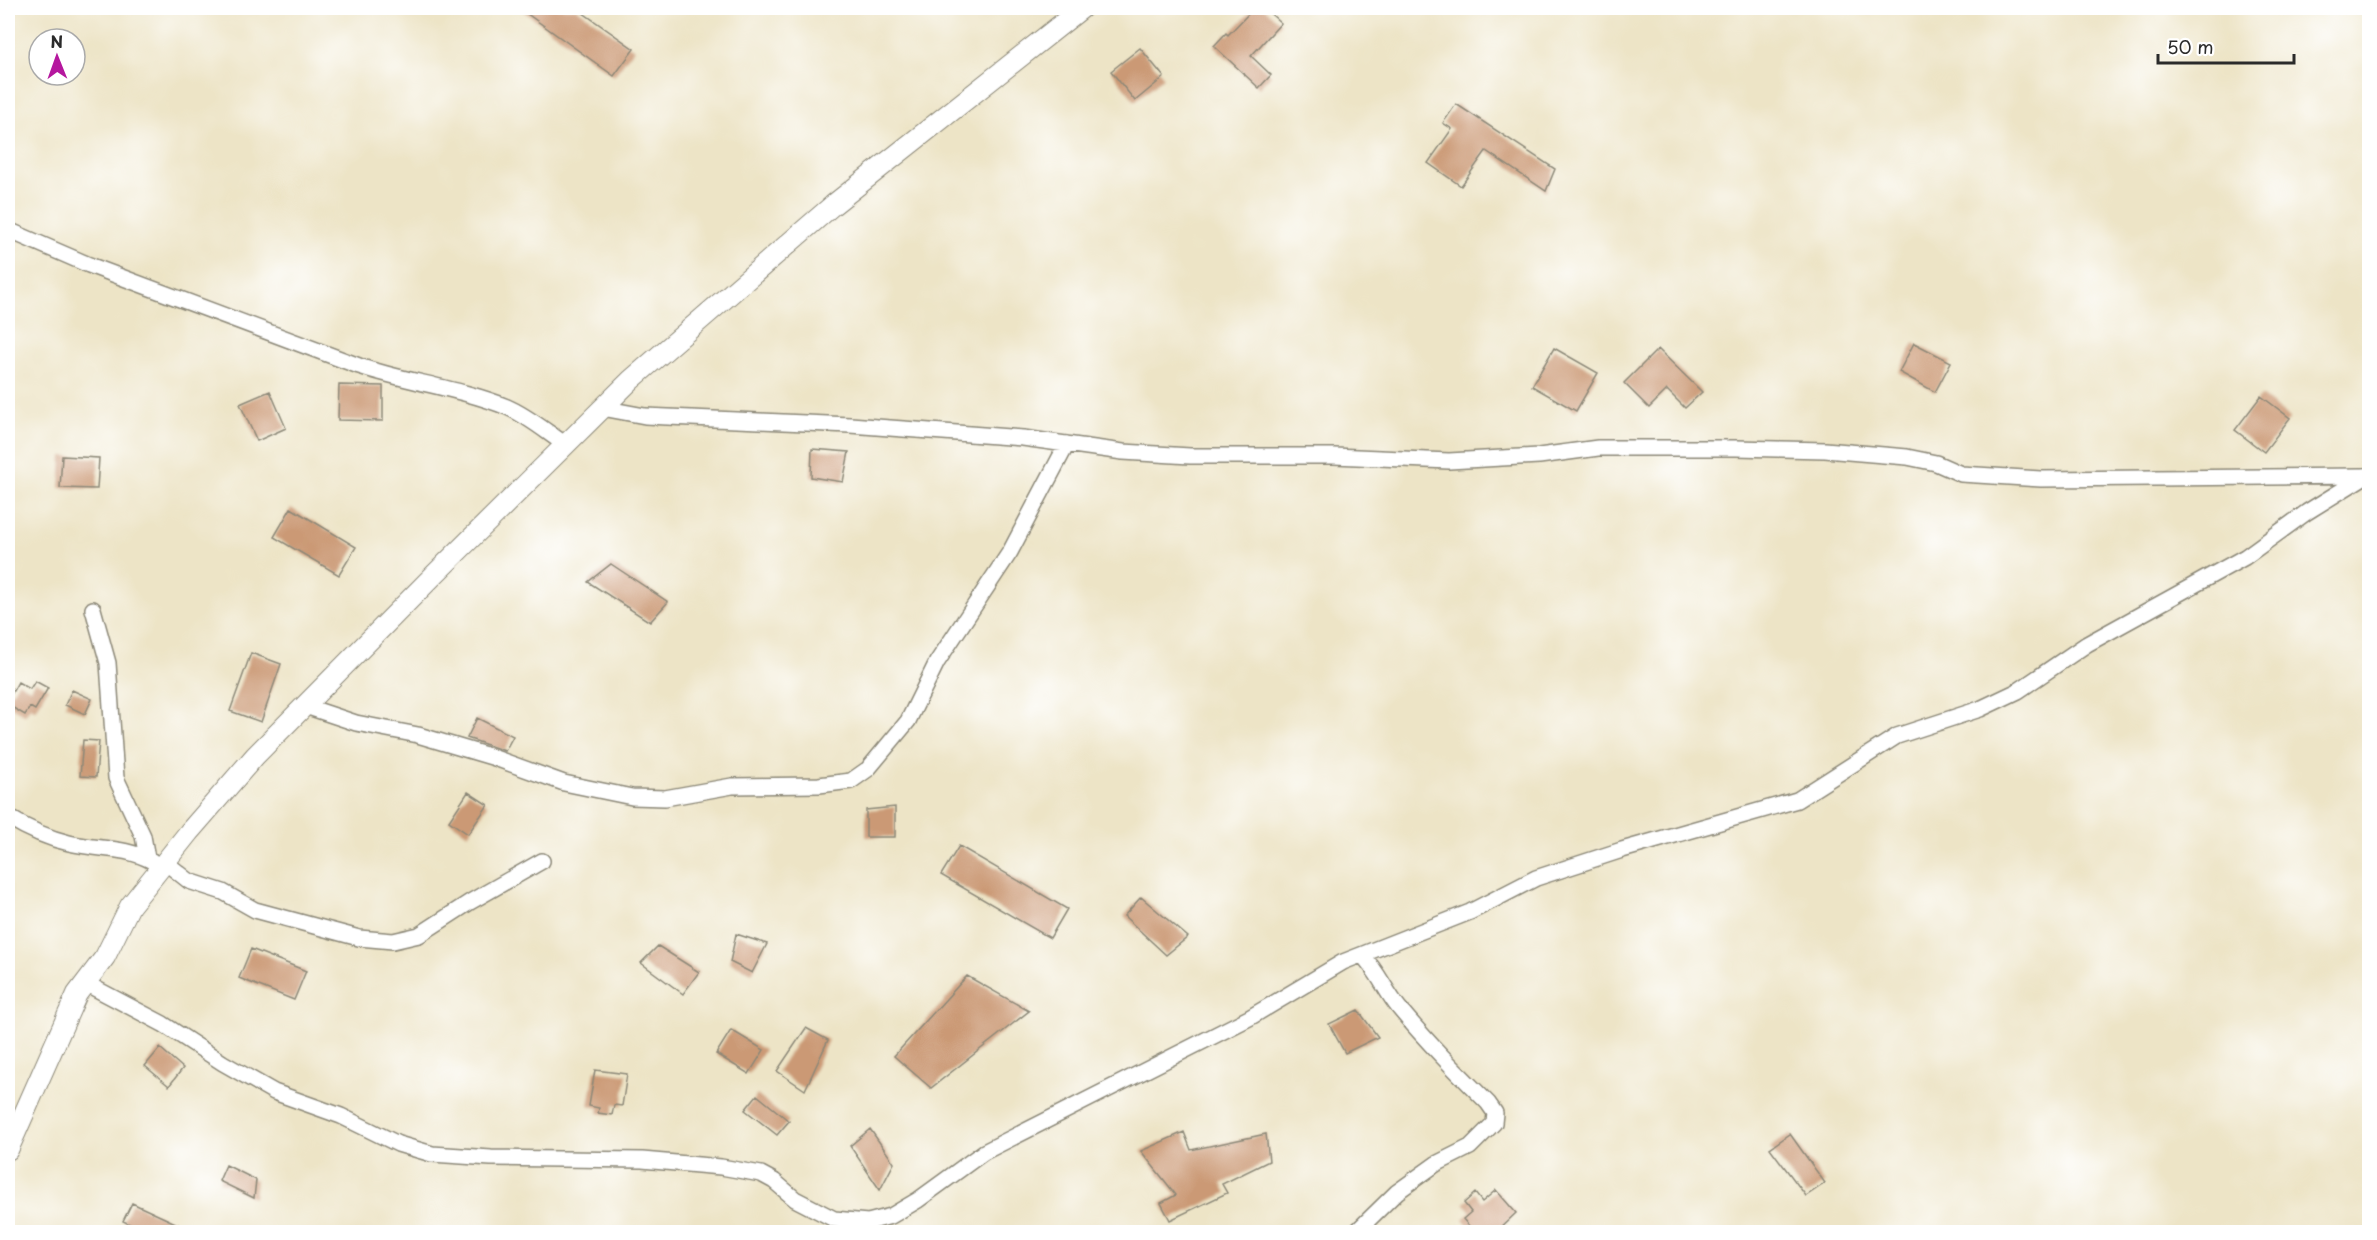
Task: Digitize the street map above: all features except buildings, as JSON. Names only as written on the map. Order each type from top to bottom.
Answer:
[{"type":"street","points":[[8,1150],[77,994],[105,957],[130,906],[158,862],[255,756],[631,380],[833,206],[936,121],[1082,8]]},
{"type":"street","points":[[8,230],[111,273],[358,366],[509,408],[566,445]]},
{"type":"street","points":[[602,408],[645,416],[850,425],[1023,438],[1123,452],[1190,456],[1334,456],[1449,461],[1539,456],[1598,448],[1825,450],[1907,457],[1936,463],[1960,474],[2042,479],[2367,476]]},
{"type":"street","points":[[305,706],[356,723],[418,735],[492,757],[564,783],[632,797],[665,798],[732,786],[819,785],[851,781],[868,769],[908,721],[938,662],[1010,552],[1067,444]]},
{"type":"street","points":[[85,983],[163,1024],[223,1063],[274,1092],[341,1116],[398,1143],[432,1154],[491,1158],[642,1160],[700,1164],[761,1174],[774,1180],[795,1199],[834,1218],[868,1222],[891,1216],[918,1200],[984,1152],[1249,1018],[1343,962],[1470,912],[1536,878],[1622,850],[1797,800],[1897,736],[1980,709],[2018,691],[2087,644],[2245,557],[2307,512],[2367,476]]},
{"type":"street","points":[[93,609],[108,663],[116,778],[158,862]]},
{"type":"street","points":[[8,817],[24,827],[69,843],[136,852],[189,881],[223,892],[255,910],[359,938],[393,942],[419,935],[470,902],[542,861]]},
{"type":"street","points":[[1356,1233],[1397,1192],[1436,1164],[1470,1148],[1494,1123],[1496,1113],[1429,1044],[1394,1001],[1374,967],[1362,955]]},
{"type":"street","points":[[877,1233],[891,1216]]}]
